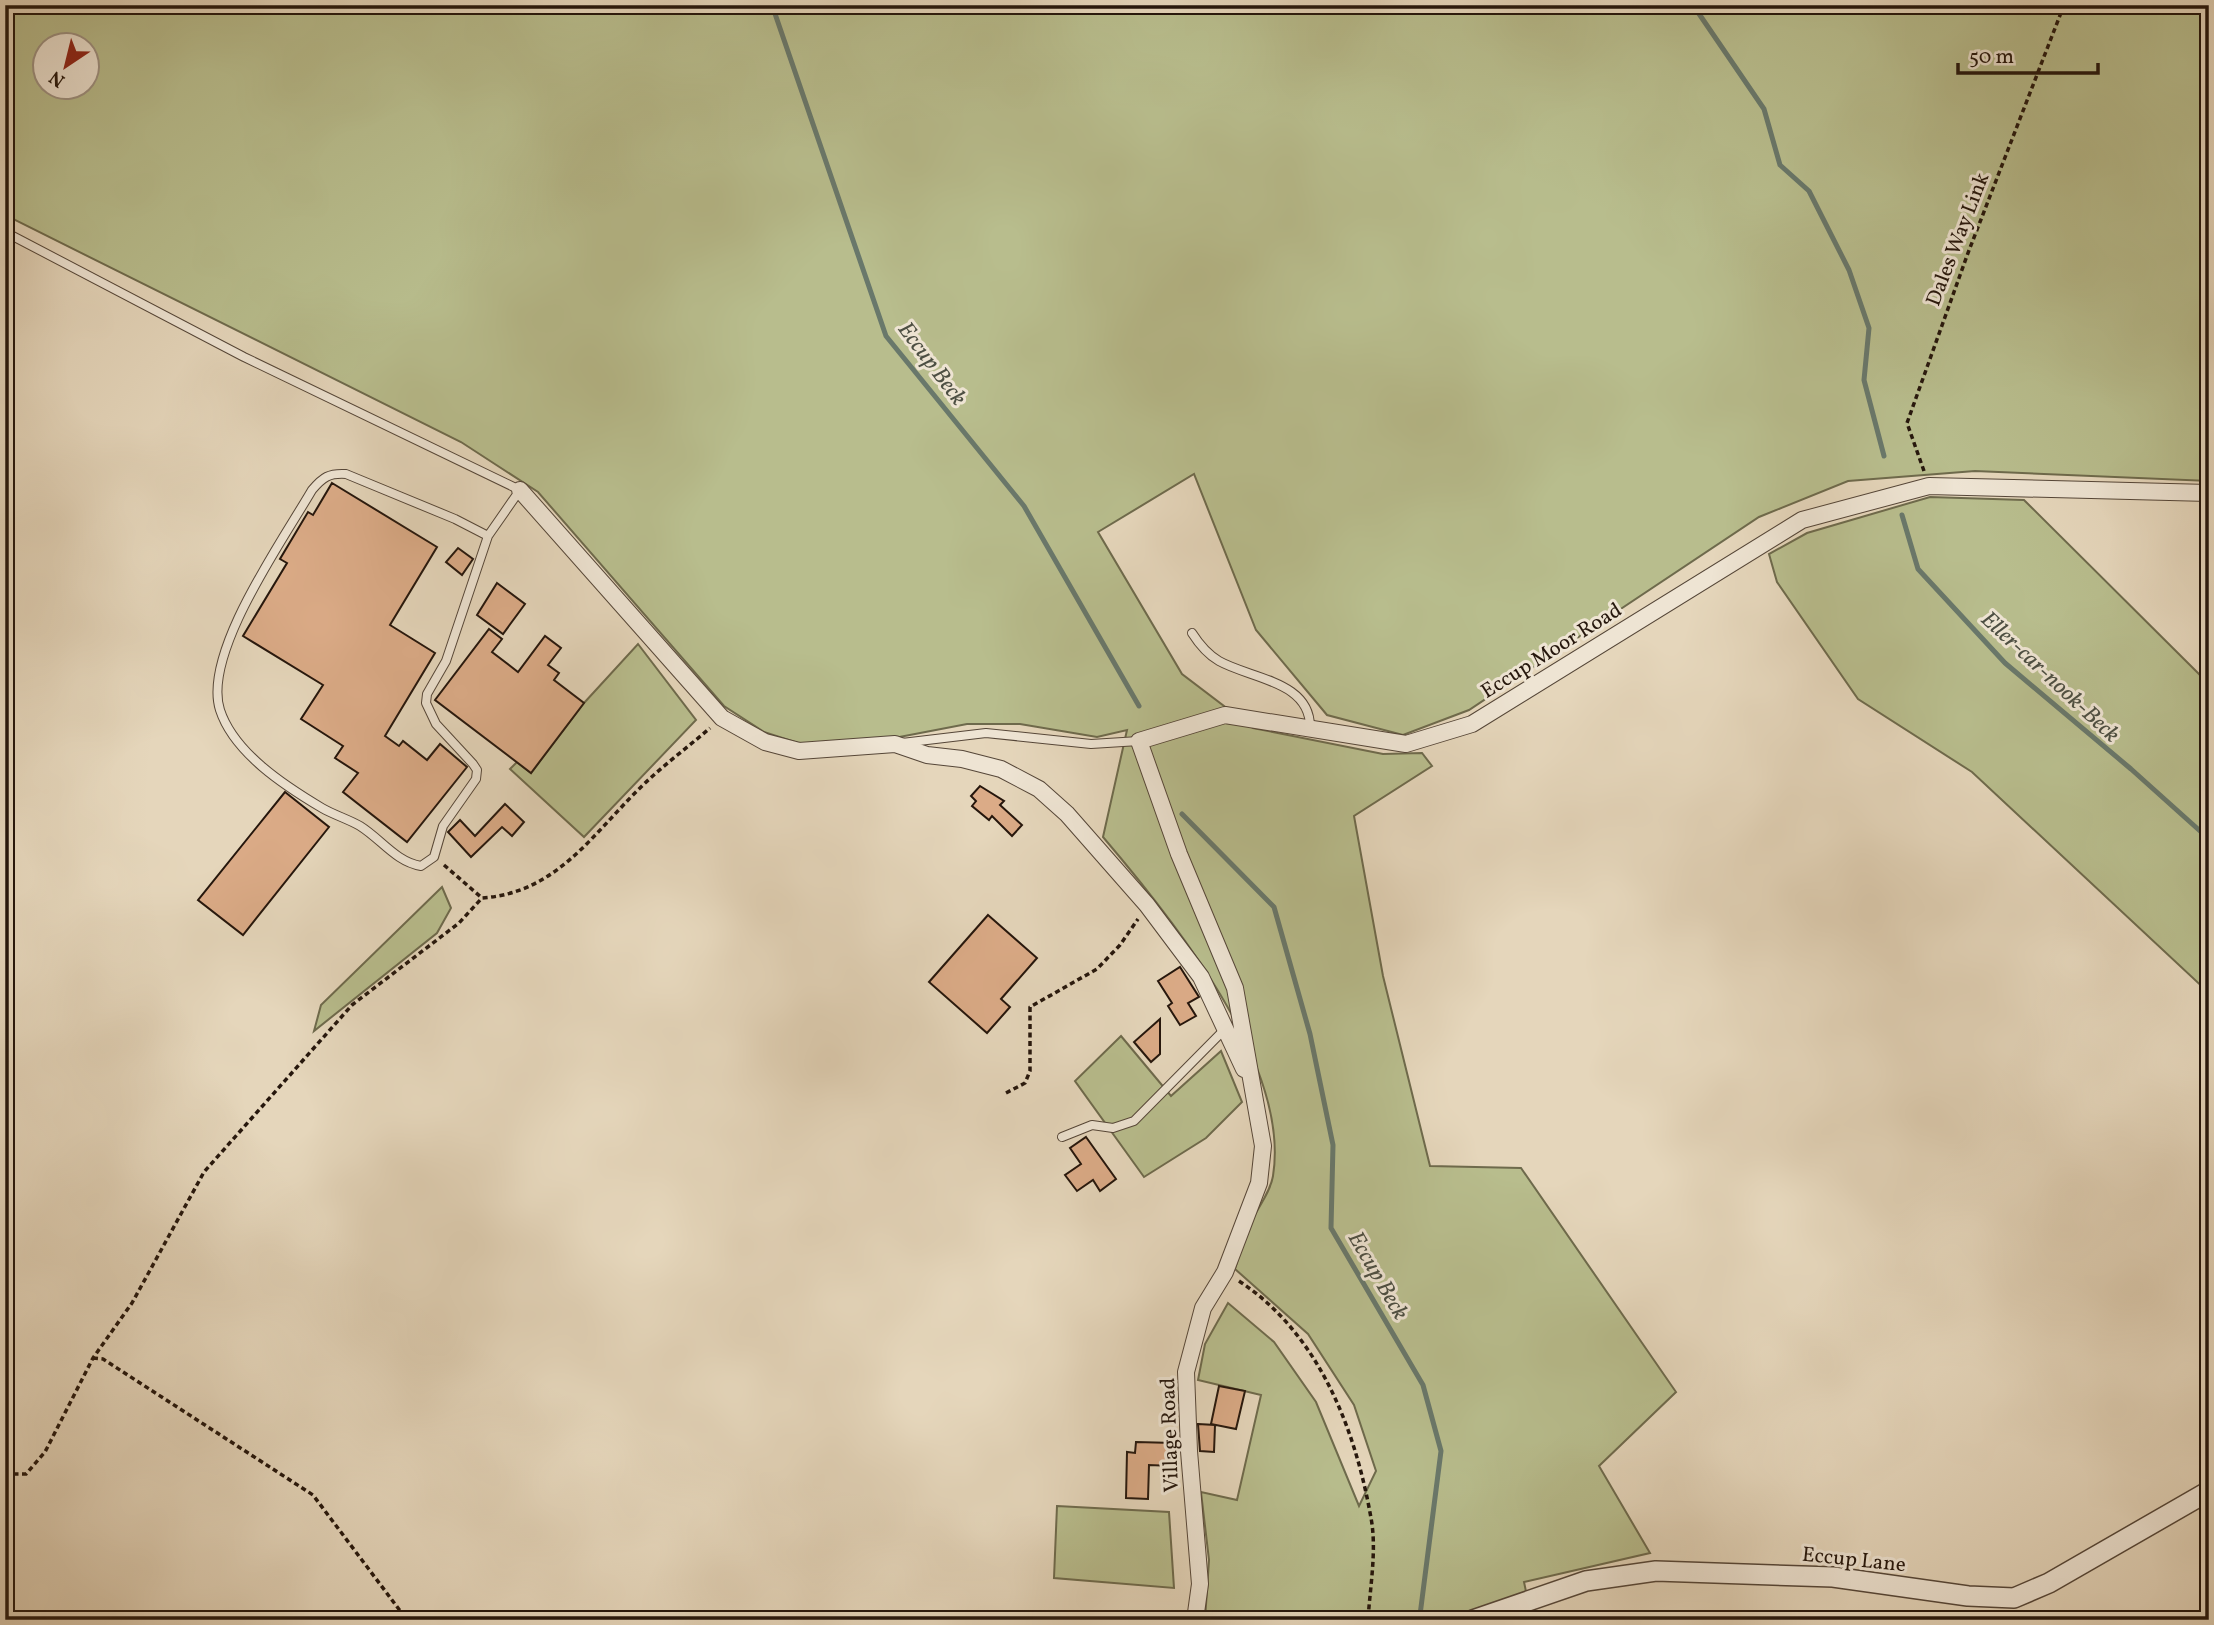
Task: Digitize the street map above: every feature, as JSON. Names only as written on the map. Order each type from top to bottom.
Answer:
[{"type":"street","name":"Eccup Moor Road","points":[[1139,741],[1225,715],[1406,744],[1472,724],[1802,520],[1929,486],[2209,493]]},
{"type":"street","points":[[520,490],[722,718],[765,742],[799,751],[895,744],[927,755],[961,759],[1001,769],[1039,789],[1067,814],[1147,905],[1201,977],[1255,1096]]},
{"type":"street","points":[[1139,741],[1179,854],[1235,988],[1255,1096]]},
{"type":"street","name":"Village Road","points":[[1195,1620],[1200,1584],[1189,1451],[1186,1371],[1203,1308],[1225,1272],[1259,1183],[1263,1146],[1255,1096]]},
{"type":"street","name":"Eccup Lane","points":[[1473,1620],[1586,1581],[1656,1571],[1833,1577],[1968,1596],[2014,1598],[2049,1583],[2209,1491]]},
{"type":"lane","points":[[5,232],[244,357],[520,490],[488,536],[446,662],[427,694],[426,703],[436,724],[477,771],[475,779],[443,826],[435,856],[421,866],[408,864],[358,825],[314,803],[253,757],[226,724],[219,709],[221,658],[248,602],[312,490],[322,479],[333,473],[346,474],[455,519],[488,536]]},
{"type":"lane","points":[[1192,633],[1218,660],[1270,681],[1301,700],[1309,713],[1310,729]]},
{"type":"lane","name":"Eccup Moor Road","points":[[895,744],[986,733],[1091,744],[1139,741]]},
{"type":"lane","points":[[1062,1137],[1083,1127],[1113,1128],[1134,1121],[1226,1028]]},
{"type":"path","name":"Dales Way Link","points":[[1929,486],[1907,423],[1968,253],[2064,5]]},
{"type":"path","points":[[5,1474],[26,1474],[46,1452],[93,1358],[132,1303],[204,1172],[352,1005],[459,923],[482,898],[519,891],[570,863],[641,786],[722,718]]},
{"type":"path","points":[[435,856],[482,898]]},
{"type":"path","points":[[1006,1093],[1025,1083],[1030,1071],[1030,1007],[1097,969],[1120,945],[1147,905]]},
{"type":"path","points":[[1225,1272],[1252,1290],[1299,1336],[1335,1392],[1372,1520],[1368,1620]]},
{"type":"path","points":[[93,1358],[103,1359],[313,1495],[407,1620]]},
{"type":"green space","points":[[5,5],[2209,5],[2209,481],[1975,471],[1848,481],[1759,517],[1469,710],[1403,735],[1327,715],[1256,630],[1194,474],[1098,532],[1182,674],[1253,728],[1383,754],[1422,753],[1432,766],[1354,816],[1383,976],[1430,1166],[1521,1168],[1676,1392],[1599,1466],[1650,1553],[1524,1582],[1532,1620],[1205,1620],[1209,1560],[1201,1492],[1237,1500],[1261,1395],[1198,1380],[1205,1344],[1228,1303],[1274,1342],[1316,1402],[1359,1506],[1376,1471],[1354,1405],[1308,1334],[1235,1269],[1248,1228],[1271,1183],[1274,1133],[1264,1087],[1245,1041],[1220,995],[1161,908],[1103,837],[1127,730],[1097,737],[1020,724],[967,724],[889,739],[801,744],[764,732],[724,706],[538,492],[461,442],[5,215]]},
{"type":"green space","points":[[1930,497],[2024,500],[2209,684],[2209,993],[1972,772],[1858,699],[1777,582],[1769,554],[1807,533]]},
{"type":"green space","points":[[638,644],[696,720],[584,837],[510,769],[517,762],[531,773],[584,703]]},
{"type":"green space","points":[[442,887],[451,908],[437,933],[314,1031],[321,1005]]},
{"type":"green space","points":[[1121,1036],[1171,1096],[1221,1051],[1242,1102],[1206,1138],[1144,1177],[1075,1081]]},
{"type":"green space","points":[[1057,1506],[1169,1512],[1174,1588],[1054,1578]]},
{"type":"building","points":[[332,483],[437,547],[390,625],[435,653],[385,736],[399,746],[403,741],[427,760],[440,744],[467,767],[407,842],[343,792],[358,773],[335,758],[343,746],[301,719],[323,685],[243,636],[287,563],[280,559],[308,512],[313,515]]},
{"type":"building","points":[[458,548],[473,559],[462,575],[446,562]]},
{"type":"building","points":[[497,583],[525,604],[503,634],[477,615]]},
{"type":"building","points":[[489,629],[502,639],[492,652],[518,672],[545,636],[561,648],[548,665],[559,673],[554,680],[584,703],[531,773],[435,700]]},
{"type":"building","points":[[980,786],[1004,801],[1000,805],[1022,825],[1012,836],[992,816],[989,820],[972,806],[976,801],[971,796]]},
{"type":"building","points":[[285,792],[329,827],[243,935],[198,900]]},
{"type":"building","points":[[505,804],[524,822],[512,836],[502,827],[471,857],[448,832],[460,820],[475,836]]},
{"type":"building","points":[[988,915],[1037,958],[1001,999],[1010,1007],[987,1033],[929,982]]},
{"type":"building","points":[[1180,967],[1199,997],[1188,1003],[1196,1016],[1180,1025],[1168,1006],[1172,1003],[1158,981]]},
{"type":"building","points":[[1160,1019],[1160,1054],[1151,1062],[1134,1042]]},
{"type":"building","points":[[1086,1137],[1116,1179],[1100,1191],[1093,1180],[1077,1191],[1065,1175],[1081,1164],[1070,1148]]},
{"type":"building","points":[[1219,1386],[1245,1391],[1236,1429],[1211,1424]]},
{"type":"building","points":[[1198,1424],[1215,1425],[1214,1452],[1200,1451]]},
{"type":"building","points":[[1136,1442],[1174,1443],[1173,1466],[1149,1465],[1148,1499],[1126,1498],[1127,1452],[1135,1453]]},
{"type":"waterway","name":"Eccup Beck","points":[[772,5],[886,336],[1024,506],[1139,706]]},
{"type":"waterway","name":"Eller-car-nook-Beck","points":[[1693,5],[1764,109],[1780,165],[1809,191],[1849,270],[1869,328],[1864,380],[1884,456]]},
{"type":"waterway","name":"Eller-car-nook-Beck","points":[[1902,515],[1918,569],[2005,663],[2209,839]]},
{"type":"waterway","name":"Eccup Beck","points":[[1182,814],[1274,907],[1310,1034],[1333,1145],[1331,1228],[1423,1385],[1441,1451],[1420,1615],[1416,1620]]}]
